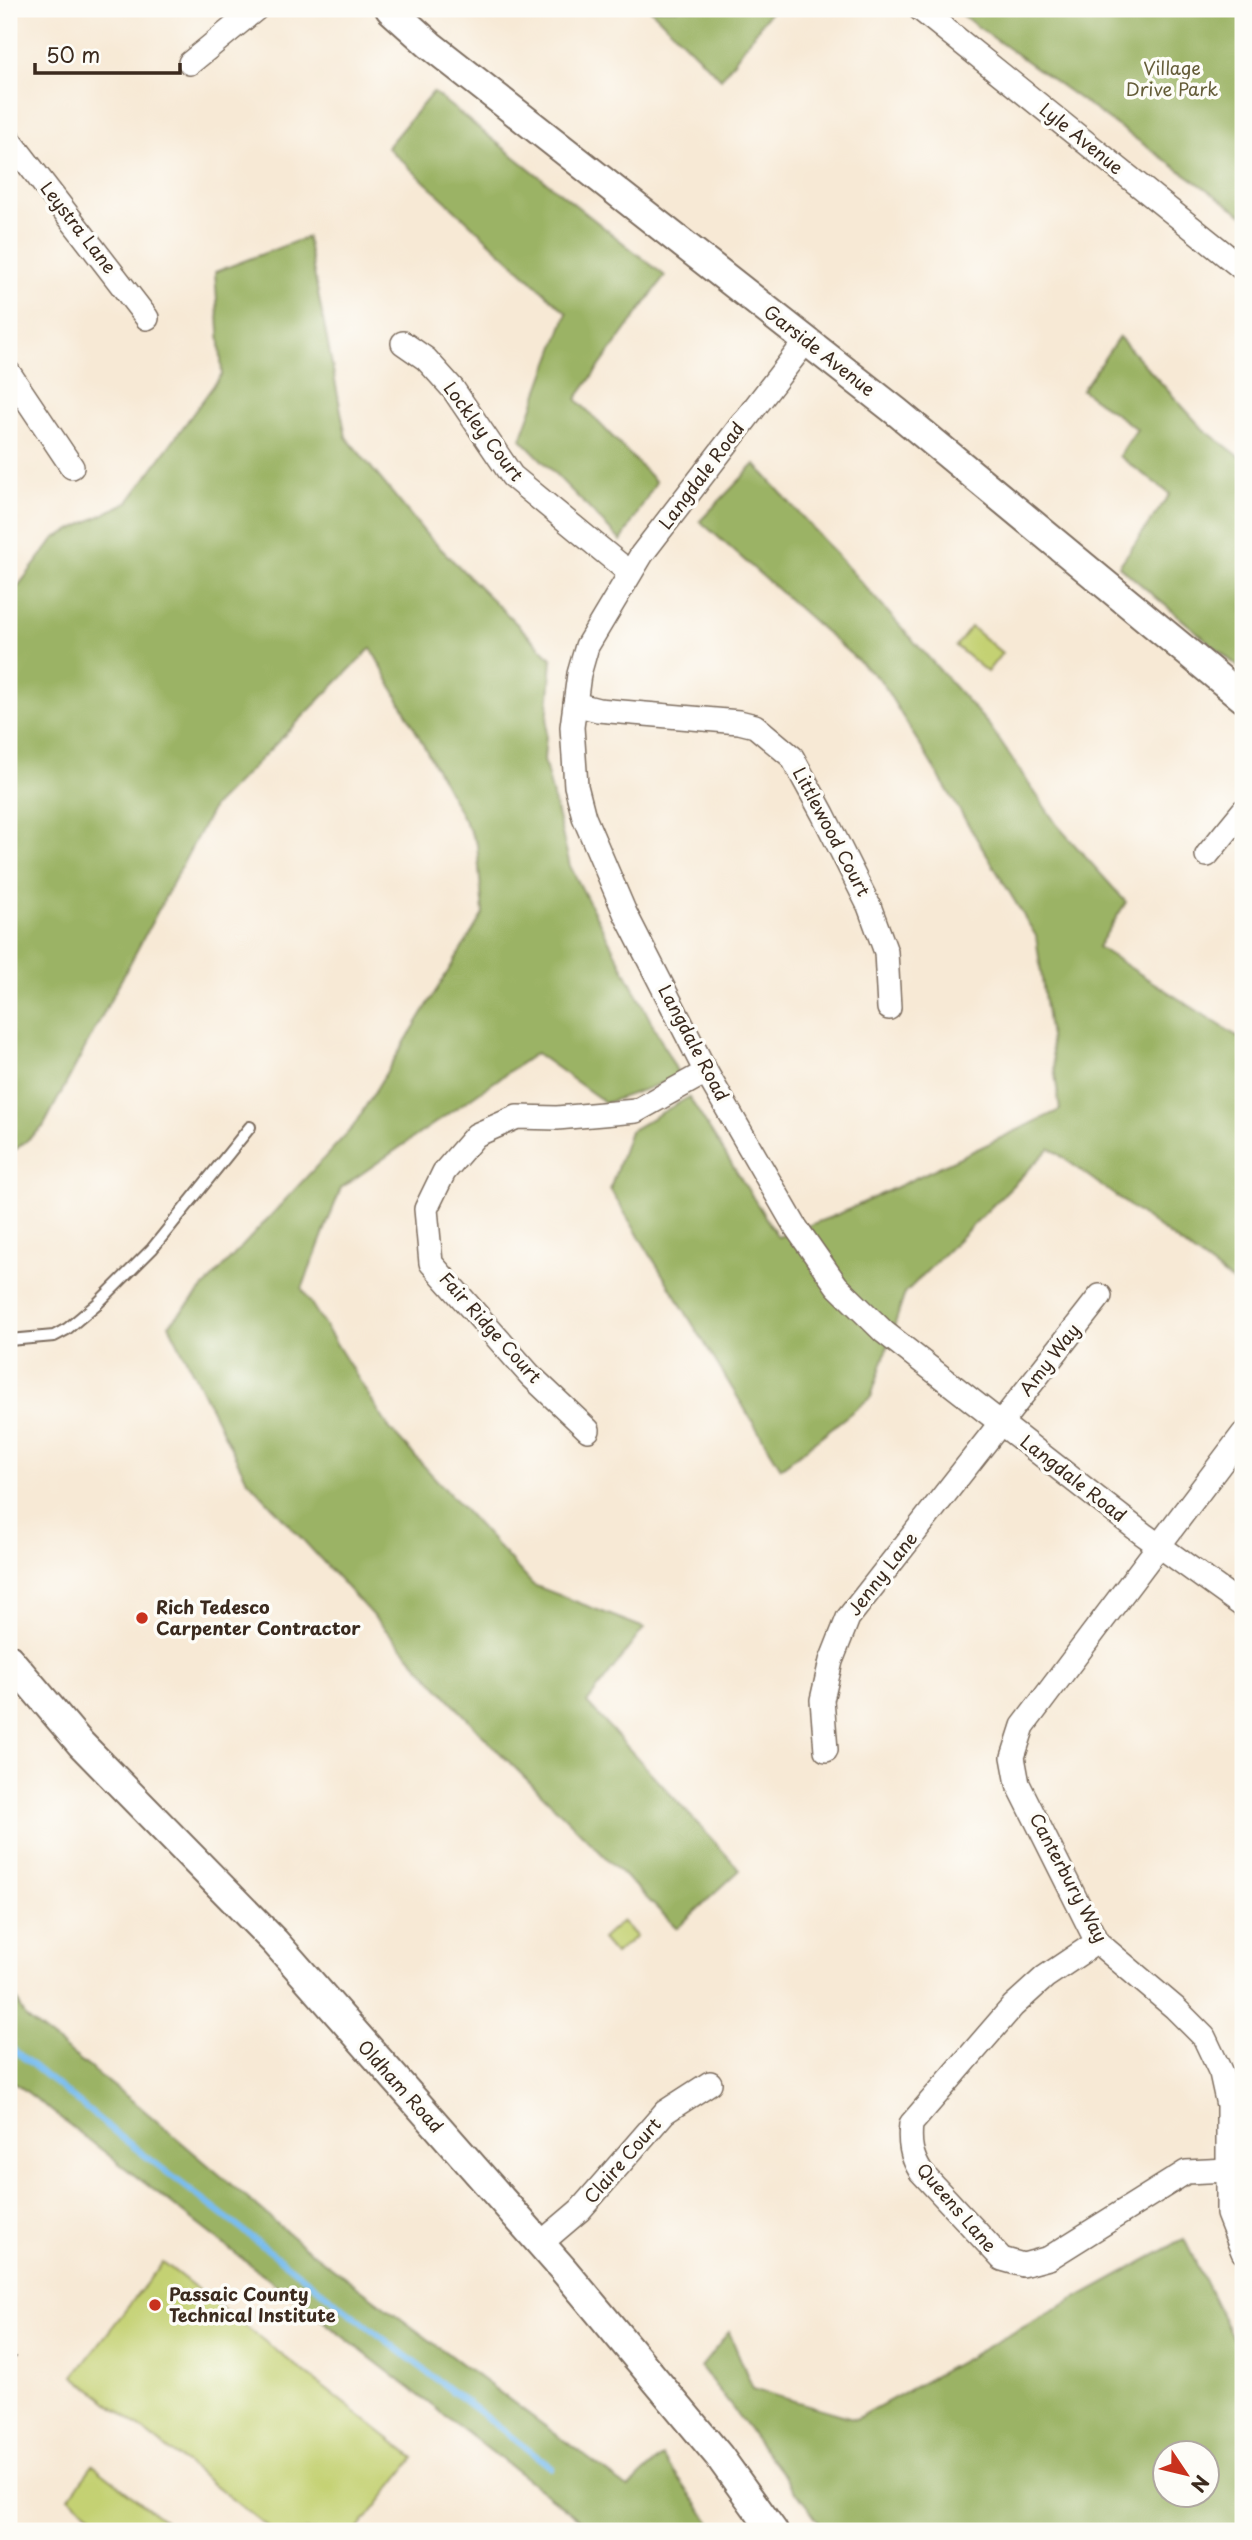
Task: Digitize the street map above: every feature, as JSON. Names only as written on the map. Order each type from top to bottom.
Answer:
[{"type":"street","points":[[190,63],[256,9]]},
{"type":"street","name":"Garside Avenue","points":[[390,9],[441,53],[897,412],[1243,698]]},
{"type":"street","name":"Lyle Avenue","points":[[919,9],[1243,270]]},
{"type":"street","name":"Leystra Lane","points":[[9,139],[147,318]]},
{"type":"street","name":"Langdale Road","points":[[806,341],[629,573],[587,646],[579,674],[575,704],[573,760],[583,817],[625,913],[706,1072],[795,1226],[837,1286],[884,1332],[1158,1545],[1243,1606]]},
{"type":"street","name":"Lockley Court","points":[[403,343],[426,359],[453,389],[512,476],[629,573]]},
{"type":"street","points":[[9,373],[72,467]]},
{"type":"street","name":"Littlewood Court","points":[[575,704],[598,710],[740,722],[755,726],[792,757],[869,906],[886,952],[890,1008]]},
{"type":"street","points":[[1207,855],[1243,811]]},
{"type":"street","name":"Fair Ridge Court","points":[[588,1430],[521,1366],[431,1263],[426,1209],[444,1172],[476,1135],[517,1117],[557,1118],[636,1111],[706,1072]]},
{"type":"street","name":"Amy Way","points":[[1000,1423],[1100,1296]]},
{"type":"street","name":"Jenny Lane","points":[[826,1749],[822,1700],[831,1661],[848,1618],[1000,1423]]},
{"type":"street","name":"Canterbury Way","points":[[1243,1434],[1023,1726],[1013,1757],[1018,1784],[1097,1942],[1175,2008],[1204,2037],[1222,2073],[1228,2105],[1228,2214],[1243,2252]]},
{"type":"street","name":"Oldham Road","points":[[9,1660],[81,1744],[275,1942],[540,2244],[719,2456],[773,2531]]},
{"type":"street","name":"Queens Lane","points":[[1097,1942],[1045,1977],[1013,2006],[911,2124],[909,2144],[914,2161],[921,2172],[1002,2259],[1023,2265],[1049,2258],[1186,2172],[1228,2170]]},
{"type":"street","name":"Claire Court","points":[[540,2244],[580,2210],[665,2112],[710,2083]]},
{"type":"lane","points":[[9,1340],[54,1336],[67,1329],[98,1303],[152,1249],[250,1128]]},
{"type":"path","points":[[9,2353],[19,2360]]},
{"type":"green space","points":[[650,9],[772,9],[721,79]]},
{"type":"green space","name":"Village Drive Park","points":[[954,9],[1243,9],[1243,215],[974,24]]},
{"type":"green space","points":[[433,92],[665,276],[576,399],[656,482],[621,541],[521,439],[567,313],[387,147]]},
{"type":"green space","points":[[307,237],[346,437],[426,534],[552,659],[544,760],[570,866],[680,1077],[606,1103],[536,1053],[341,1188],[302,1289],[389,1428],[533,1585],[644,1628],[587,1703],[740,1870],[677,1928],[488,1741],[246,1478],[169,1325],[353,1127],[483,914],[477,844],[371,648],[213,807],[43,1127],[9,1155],[9,598],[55,538],[128,502],[222,374],[215,272]]},
{"type":"green space","points":[[1119,337],[1203,429],[1243,459],[1243,671],[1119,566],[1170,494],[1119,456],[1137,429],[1082,390]]},
{"type":"green space","points":[[755,464],[989,725],[1057,825],[1126,902],[1098,947],[1243,1040],[1243,1289],[1050,1148],[905,1293],[871,1397],[781,1468],[610,1189],[630,1131],[689,1097],[778,1237],[839,1214],[1060,1110],[1036,936],[881,681],[700,521]]},
{"type":"green space","points":[[971,627],[1002,653],[987,672],[956,646]]},
{"type":"green space","points":[[622,1921],[636,1936],[615,1954],[602,1939]]},
{"type":"green space","points":[[9,1984],[26,2018],[139,2106],[302,2245],[628,2488],[662,2456],[717,2531],[594,2531],[9,2078]]},
{"type":"green space","points":[[1184,2239],[1243,2359],[1243,2531],[826,2531],[701,2367],[729,2332],[753,2389],[856,2419]]},
{"type":"green space","points":[[163,2262],[414,2458],[357,2531],[273,2531],[74,2376]]},
{"type":"green space","points":[[93,2465],[178,2531],[113,2531],[69,2497]]},
{"type":"waterway","points":[[9,2046],[121,2137],[552,2468]]},
{"type":"place","name":"Rich Tedesco Carpenter Contractor","points":[[142,1618]]},
{"type":"place","name":"Passaic County Technical Institute","points":[[155,2305]]}]
